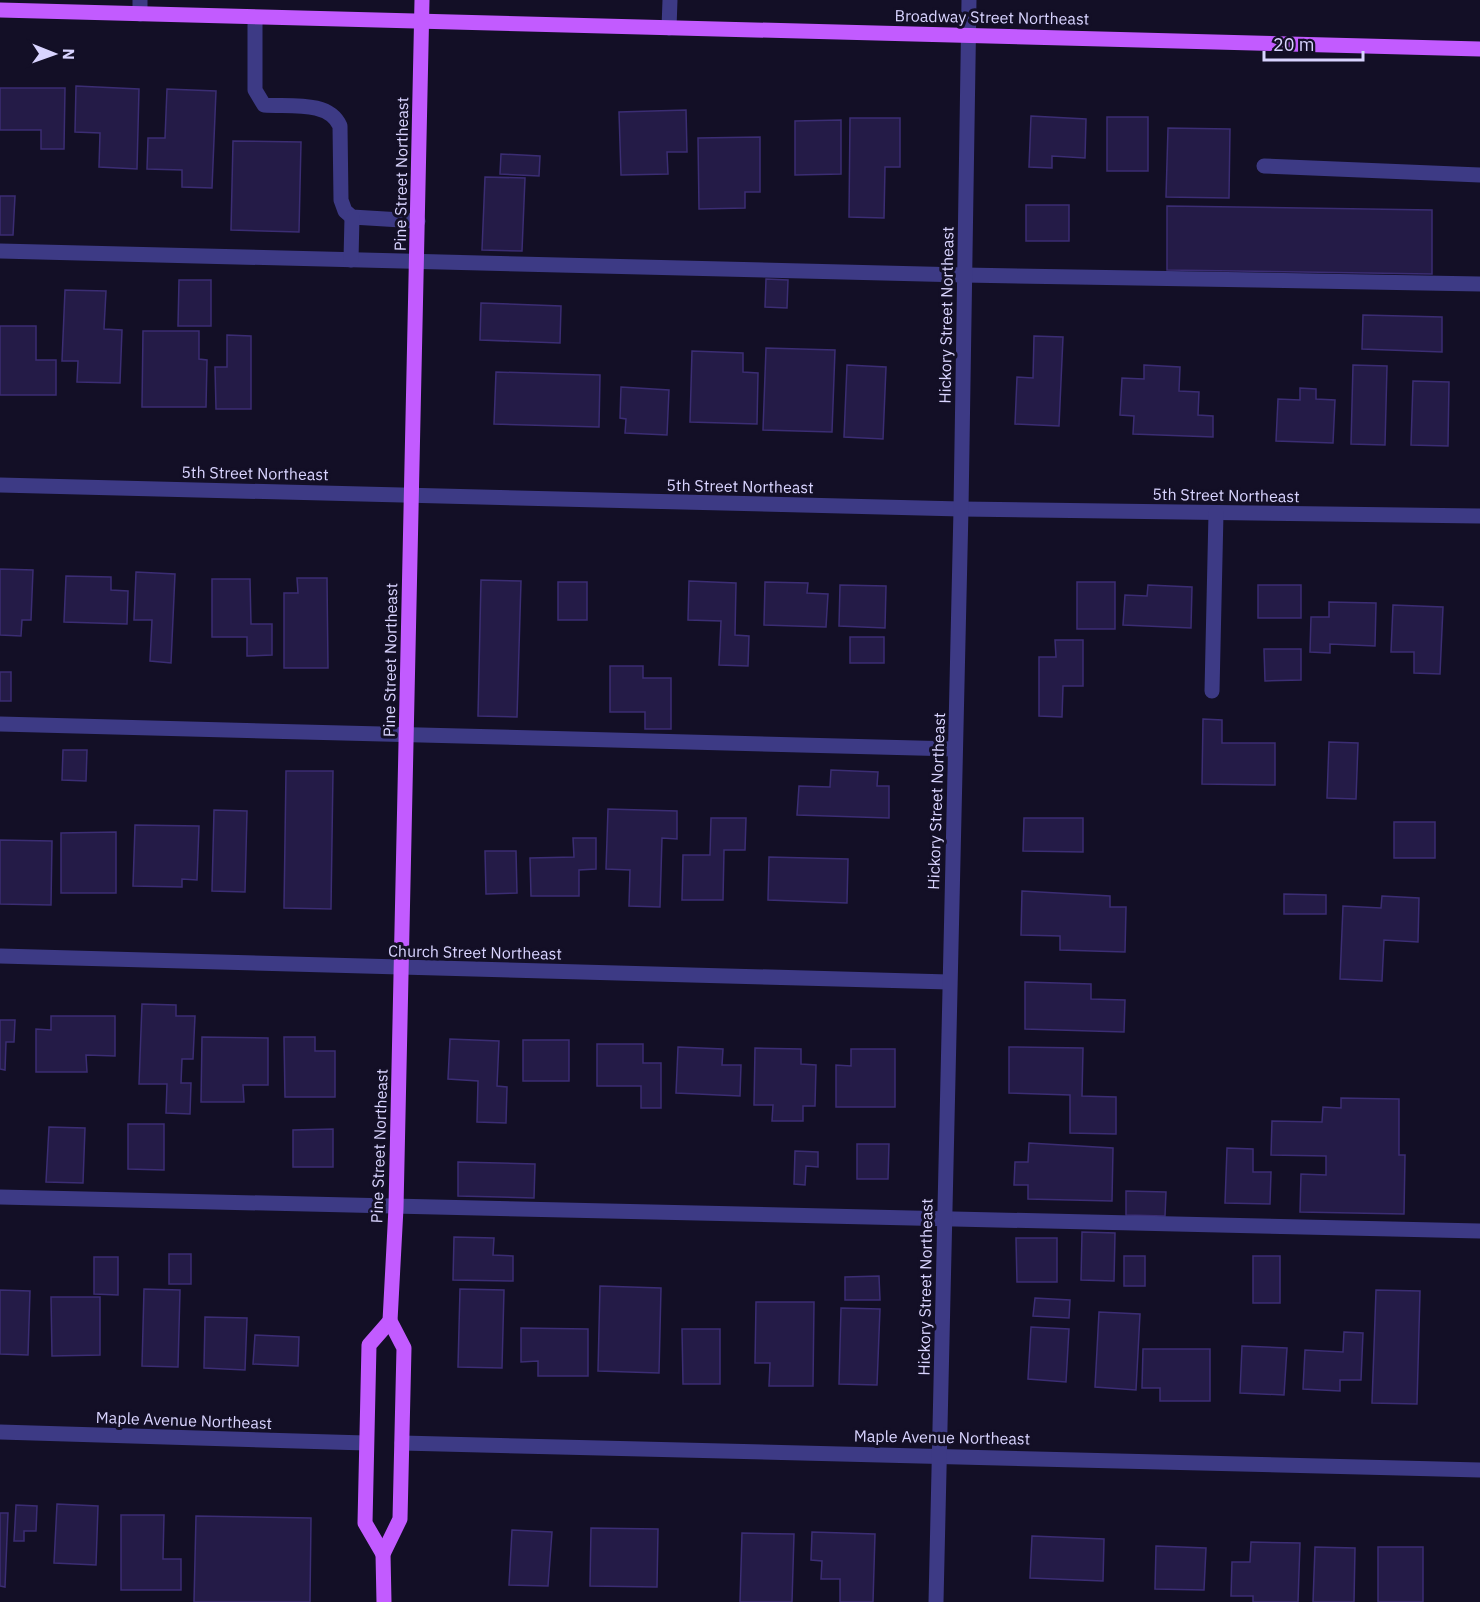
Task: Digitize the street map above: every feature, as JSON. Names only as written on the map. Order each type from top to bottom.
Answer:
[{"type":"main road","name":"Pine Street Northeast","points":[[390,1321],[396,1208],[402,969],[422,0]]},
{"type":"main road","name":"Broadway Street Northeast","points":[[0,10],[46,6],[140,7],[255,18],[968,34],[1480,49]]},
{"type":"main road","points":[[383,1554],[365,1523],[366,1443],[369,1345],[390,1321],[404,1348],[402,1443],[400,1519],[383,1554],[384,1602]]},
{"type":"street","points":[[669,28],[670,0]]},
{"type":"street","name":"Hickory Street Northeast","points":[[936,1602],[961,509],[969,0]]},
{"type":"street","points":[[255,18],[257,98],[264,105],[325,109],[337,119],[340,126],[341,200],[345,211],[352,217],[418,221]]},
{"type":"street","points":[[1264,166],[1480,175]]},
{"type":"street","points":[[351,260],[352,217]]},
{"type":"street","points":[[0,250],[964,275],[1480,284]]},
{"type":"street","name":"5th Street Northeast","points":[[0,485],[961,509],[1480,516]]},
{"type":"street","points":[[1212,691],[1216,513]]},
{"type":"street","points":[[0,724],[955,749]]},
{"type":"street","name":"Church Street Northeast","points":[[0,957],[949,982]]},
{"type":"street","points":[[0,1197],[396,1208],[1480,1231]]},
{"type":"street","name":"Maple Avenue Northeast","points":[[0,1432],[366,1443]]},
{"type":"street","name":"Maple Avenue Northeast","points":[[402,1443],[1480,1470]]},
{"type":"building","points":[[76,86],[139,89],[137,169],[99,167],[100,133],[75,132]]},
{"type":"building","points":[[0,88],[65,88],[64,149],[41,149],[41,130],[0,130]]},
{"type":"building","points":[[167,89],[216,91],[212,188],[182,187],[182,170],[147,169],[148,138],[165,138]]},
{"type":"building","points":[[686,110],[687,152],[667,152],[668,174],[621,175],[619,112]]},
{"type":"building","points":[[1031,116],[1086,119],[1085,158],[1052,156],[1052,168],[1029,167]]},
{"type":"building","points":[[1107,117],[1148,117],[1148,171],[1107,171]]},
{"type":"building","points":[[850,118],[900,118],[900,167],[885,167],[884,218],[849,217]]},
{"type":"building","points":[[841,120],[841,174],[795,175],[795,121]]},
{"type":"building","points":[[1168,128],[1230,129],[1229,198],[1166,197]]},
{"type":"building","points":[[760,137],[760,192],[745,192],[745,208],[699,209],[698,138]]},
{"type":"building","points":[[233,141],[301,142],[299,232],[231,230]]},
{"type":"building","points":[[501,154],[540,156],[539,176],[500,174]]},
{"type":"building","points":[[485,177],[525,178],[522,251],[482,250]]},
{"type":"building","points":[[0,196],[15,196],[13,235],[0,235]]},
{"type":"building","points":[[1026,205],[1069,205],[1069,241],[1026,241]]},
{"type":"building","points":[[1167,206],[1432,210],[1432,274],[1167,270]]},
{"type":"building","points":[[766,279],[788,280],[787,308],[765,307]]},
{"type":"building","points":[[179,280],[211,280],[211,326],[178,326]]},
{"type":"building","points":[[65,290],[106,291],[104,329],[122,330],[120,383],[77,382],[78,361],[62,361]]},
{"type":"building","points":[[481,303],[561,306],[560,343],[480,340]]},
{"type":"building","points":[[1363,315],[1442,317],[1442,352],[1362,349]]},
{"type":"building","points":[[0,326],[36,326],[36,360],[56,360],[56,395],[0,395]]},
{"type":"building","points":[[143,331],[199,331],[199,359],[207,360],[206,407],[142,407]]},
{"type":"building","points":[[227,335],[251,336],[251,409],[216,409],[215,367],[227,367]]},
{"type":"building","points":[[1034,336],[1063,337],[1059,426],[1015,424],[1017,377],[1033,378]]},
{"type":"building","points":[[766,348],[835,350],[832,432],[763,430]]},
{"type":"building","points":[[692,351],[743,353],[743,372],[758,373],[757,424],[690,422]]},
{"type":"building","points":[[847,365],[886,367],[883,439],[844,437]]},
{"type":"building","points":[[1144,365],[1180,367],[1179,391],[1199,392],[1198,415],[1213,416],[1213,437],[1133,434],[1134,416],[1120,415],[1122,378],[1144,379]]},
{"type":"building","points":[[1353,365],[1387,366],[1385,445],[1351,444]]},
{"type":"building","points":[[496,372],[600,375],[599,427],[494,424]]},
{"type":"building","points":[[1413,381],[1449,382],[1448,446],[1411,445]]},
{"type":"building","points":[[621,387],[669,390],[667,435],[625,433],[626,419],[620,418]]},
{"type":"building","points":[[1300,388],[1316,389],[1316,399],[1335,400],[1333,443],[1276,441],[1278,399],[1300,400]]},
{"type":"building","points":[[0,569],[33,570],[31,620],[22,620],[21,636],[0,635]]},
{"type":"building","points":[[136,572],[175,574],[171,663],[150,661],[152,620],[134,620]]},
{"type":"building","points":[[66,576],[111,577],[111,590],[128,591],[127,624],[64,622]]},
{"type":"building","points":[[297,578],[327,578],[328,668],[284,668],[284,593],[298,593]]},
{"type":"building","points":[[212,579],[250,579],[251,624],[272,624],[272,655],[247,656],[247,637],[212,637]]},
{"type":"building","points":[[481,580],[521,581],[517,717],[478,716]]},
{"type":"building","points":[[689,581],[736,583],[735,635],[749,636],[748,666],[719,665],[721,621],[688,620]]},
{"type":"building","points":[[558,582],[587,582],[587,620],[558,620]]},
{"type":"building","points":[[765,582],[808,583],[807,593],[828,594],[826,627],[764,625]]},
{"type":"building","points":[[1077,582],[1115,582],[1115,629],[1077,629]]},
{"type":"building","points":[[840,585],[886,586],[885,628],[839,626]]},
{"type":"building","points":[[1148,585],[1192,587],[1191,628],[1123,625],[1125,595],[1147,596]]},
{"type":"building","points":[[1258,585],[1301,585],[1301,618],[1258,618]]},
{"type":"building","points":[[1329,602],[1376,603],[1375,646],[1330,644],[1330,653],[1310,652],[1311,617],[1329,617]]},
{"type":"building","points":[[1393,605],[1443,607],[1440,674],[1414,673],[1414,652],[1391,652]]},
{"type":"building","points":[[850,637],[884,637],[884,663],[850,663]]},
{"type":"building","points":[[1055,640],[1083,640],[1083,686],[1063,686],[1062,717],[1039,716],[1039,657],[1056,657]]},
{"type":"building","points":[[1264,649],[1301,649],[1301,680],[1265,681]]},
{"type":"building","points":[[610,666],[643,666],[643,678],[671,678],[671,729],[645,729],[645,712],[610,712]]},
{"type":"building","points":[[0,672],[11,672],[11,701],[0,701]]},
{"type":"building","points":[[1203,719],[1222,720],[1222,743],[1275,743],[1275,785],[1202,784]]},
{"type":"building","points":[[1329,742],[1358,743],[1356,799],[1327,798]]},
{"type":"building","points":[[63,750],[87,750],[86,781],[62,780]]},
{"type":"building","points":[[831,770],[878,772],[877,786],[889,786],[889,818],[797,815],[799,786],[830,787]]},
{"type":"building","points":[[286,771],[333,771],[331,909],[284,908]]},
{"type":"building","points":[[608,809],[677,811],[677,839],[662,838],[660,907],[629,906],[630,870],[606,869]]},
{"type":"building","points":[[214,810],[247,811],[245,892],[212,891]]},
{"type":"building","points":[[711,818],[746,818],[745,850],[724,850],[723,900],[682,900],[683,855],[710,855]]},
{"type":"building","points":[[1024,818],[1083,818],[1083,852],[1023,851]]},
{"type":"building","points":[[1394,822],[1435,822],[1435,858],[1394,858]]},
{"type":"building","points":[[135,825],[199,826],[197,880],[182,879],[182,887],[133,886]]},
{"type":"building","points":[[116,832],[116,893],[61,893],[61,833]]},
{"type":"building","points":[[573,838],[596,838],[596,869],[579,870],[579,896],[531,896],[530,858],[574,857]]},
{"type":"building","points":[[0,840],[52,841],[51,905],[0,904]]},
{"type":"building","points":[[485,851],[516,851],[517,893],[486,894]]},
{"type":"building","points":[[769,857],[848,859],[847,903],[768,900]]},
{"type":"building","points":[[1022,891],[1110,896],[1110,907],[1126,907],[1125,952],[1060,950],[1060,936],[1021,935]]},
{"type":"building","points":[[1284,894],[1326,895],[1326,914],[1284,914]]},
{"type":"building","points":[[1382,896],[1419,898],[1418,942],[1384,940],[1382,981],[1340,979],[1343,906],[1381,908]]},
{"type":"building","points":[[1025,982],[1091,984],[1091,999],[1125,1000],[1124,1032],[1025,1029]]},
{"type":"building","points":[[142,1004],[176,1005],[176,1016],[195,1016],[193,1059],[182,1059],[181,1083],[191,1083],[190,1114],[166,1113],[167,1084],[139,1084]]},
{"type":"building","points":[[51,1016],[115,1016],[115,1056],[86,1055],[87,1072],[36,1072],[36,1029],[51,1030]]},
{"type":"building","points":[[0,1020],[15,1020],[14,1042],[6,1042],[5,1070],[0,1069]]},
{"type":"building","points":[[202,1037],[268,1038],[268,1085],[243,1085],[244,1102],[201,1102]]},
{"type":"building","points":[[284,1037],[315,1037],[315,1051],[335,1051],[335,1097],[285,1097]]},
{"type":"building","points":[[450,1039],[499,1041],[497,1086],[507,1087],[506,1123],[477,1122],[478,1081],[448,1079]]},
{"type":"building","points":[[523,1040],[569,1040],[569,1081],[523,1081]]},
{"type":"building","points":[[597,1044],[643,1044],[643,1063],[661,1063],[661,1108],[641,1108],[641,1086],[597,1086]]},
{"type":"building","points":[[678,1047],[723,1049],[722,1065],[741,1065],[740,1096],[676,1093]]},
{"type":"building","points":[[1009,1047],[1083,1048],[1082,1096],[1116,1097],[1116,1134],[1070,1133],[1070,1095],[1009,1093]]},
{"type":"building","points":[[755,1048],[801,1049],[801,1064],[816,1065],[815,1106],[803,1106],[803,1121],[772,1121],[773,1105],[754,1105]]},
{"type":"building","points":[[851,1049],[895,1049],[895,1107],[836,1107],[836,1065],[851,1066]]},
{"type":"building","points":[[1341,1098],[1399,1099],[1399,1155],[1405,1155],[1404,1214],[1300,1212],[1301,1174],[1326,1175],[1326,1156],[1271,1155],[1272,1121],[1322,1122],[1323,1107],[1341,1108]]},
{"type":"building","points":[[128,1124],[164,1124],[164,1170],[128,1169]]},
{"type":"building","points":[[49,1127],[85,1128],[83,1183],[46,1182]]},
{"type":"building","points":[[333,1129],[333,1167],[293,1167],[293,1130]]},
{"type":"building","points":[[1029,1143],[1113,1148],[1112,1201],[1028,1199],[1028,1185],[1014,1185],[1015,1162],[1028,1162]]},
{"type":"building","points":[[857,1144],[889,1144],[888,1179],[857,1179]]},
{"type":"building","points":[[1227,1148],[1253,1149],[1253,1172],[1271,1172],[1270,1204],[1225,1203]]},
{"type":"building","points":[[795,1151],[818,1152],[818,1167],[806,1166],[805,1185],[794,1184]]},
{"type":"building","points":[[458,1162],[535,1164],[534,1198],[458,1196]]},
{"type":"building","points":[[1126,1191],[1166,1192],[1165,1216],[1126,1215]]},
{"type":"building","points":[[1082,1232],[1115,1233],[1114,1281],[1081,1280]]},
{"type":"building","points":[[454,1237],[494,1238],[493,1255],[513,1256],[513,1281],[453,1280]]},
{"type":"building","points":[[1016,1238],[1057,1238],[1057,1282],[1017,1282]]},
{"type":"building","points":[[169,1254],[191,1254],[191,1284],[169,1284]]},
{"type":"building","points":[[1124,1256],[1145,1256],[1145,1286],[1124,1286]]},
{"type":"building","points":[[1253,1256],[1280,1256],[1280,1303],[1253,1303]]},
{"type":"building","points":[[94,1257],[118,1257],[118,1295],[94,1294]]},
{"type":"building","points":[[879,1276],[880,1300],[845,1300],[845,1277]]},
{"type":"building","points":[[600,1286],[661,1288],[659,1373],[598,1371]]},
{"type":"building","points":[[144,1289],[180,1290],[178,1367],[142,1366]]},
{"type":"building","points":[[460,1289],[504,1290],[502,1368],[458,1367]]},
{"type":"building","points":[[0,1290],[30,1291],[28,1355],[0,1354]]},
{"type":"building","points":[[1376,1290],[1420,1291],[1417,1404],[1372,1403]]},
{"type":"building","points":[[51,1297],[100,1297],[100,1355],[52,1356]]},
{"type":"building","points":[[1035,1298],[1070,1300],[1069,1318],[1033,1316]]},
{"type":"building","points":[[756,1302],[814,1302],[813,1386],[769,1386],[770,1363],[755,1363]]},
{"type":"building","points":[[841,1308],[880,1309],[877,1385],[839,1384]]},
{"type":"building","points":[[1099,1312],[1140,1314],[1136,1390],[1095,1387]]},
{"type":"building","points":[[205,1317],[247,1318],[245,1370],[204,1368]]},
{"type":"building","points":[[1031,1327],[1069,1329],[1066,1382],[1028,1379]]},
{"type":"building","points":[[521,1328],[588,1329],[588,1376],[538,1376],[538,1361],[521,1362]]},
{"type":"building","points":[[682,1329],[720,1329],[720,1384],[683,1384]]},
{"type":"building","points":[[1344,1332],[1363,1333],[1361,1380],[1340,1380],[1340,1391],[1303,1389],[1305,1350],[1343,1352]]},
{"type":"building","points":[[255,1335],[299,1337],[298,1366],[253,1364]]},
{"type":"building","points":[[1242,1346],[1287,1348],[1284,1395],[1240,1393]]},
{"type":"building","points":[[1143,1349],[1210,1349],[1210,1401],[1160,1401],[1160,1388],[1142,1388]]},
{"type":"building","points":[[57,1504],[98,1506],[96,1565],[54,1563]]},
{"type":"building","points":[[16,1505],[37,1506],[36,1531],[24,1531],[24,1541],[14,1541]]},
{"type":"building","points":[[0,1513],[8,1513],[5,1587],[0,1586]]},
{"type":"building","points":[[121,1515],[164,1515],[163,1559],[181,1559],[181,1590],[121,1590]]},
{"type":"building","points":[[196,1516],[311,1518],[310,1602],[194,1602]]},
{"type":"building","points":[[591,1528],[658,1529],[657,1587],[590,1586]]},
{"type":"building","points":[[512,1530],[552,1532],[548,1586],[509,1585]]},
{"type":"building","points":[[812,1532],[875,1534],[873,1602],[840,1602],[840,1579],[821,1579],[822,1561],[811,1560]]},
{"type":"building","points":[[742,1533],[794,1534],[792,1602],[740,1602]]},
{"type":"building","points":[[1032,1536],[1104,1539],[1103,1581],[1030,1578]]},
{"type":"building","points":[[1251,1542],[1300,1543],[1298,1602],[1253,1602],[1253,1596],[1231,1596],[1232,1562],[1250,1562]]},
{"type":"building","points":[[1156,1546],[1206,1548],[1204,1590],[1155,1589]]},
{"type":"building","points":[[1315,1547],[1355,1548],[1354,1602],[1313,1602]]},
{"type":"building","points":[[1378,1547],[1423,1547],[1423,1602],[1378,1602]]}]
